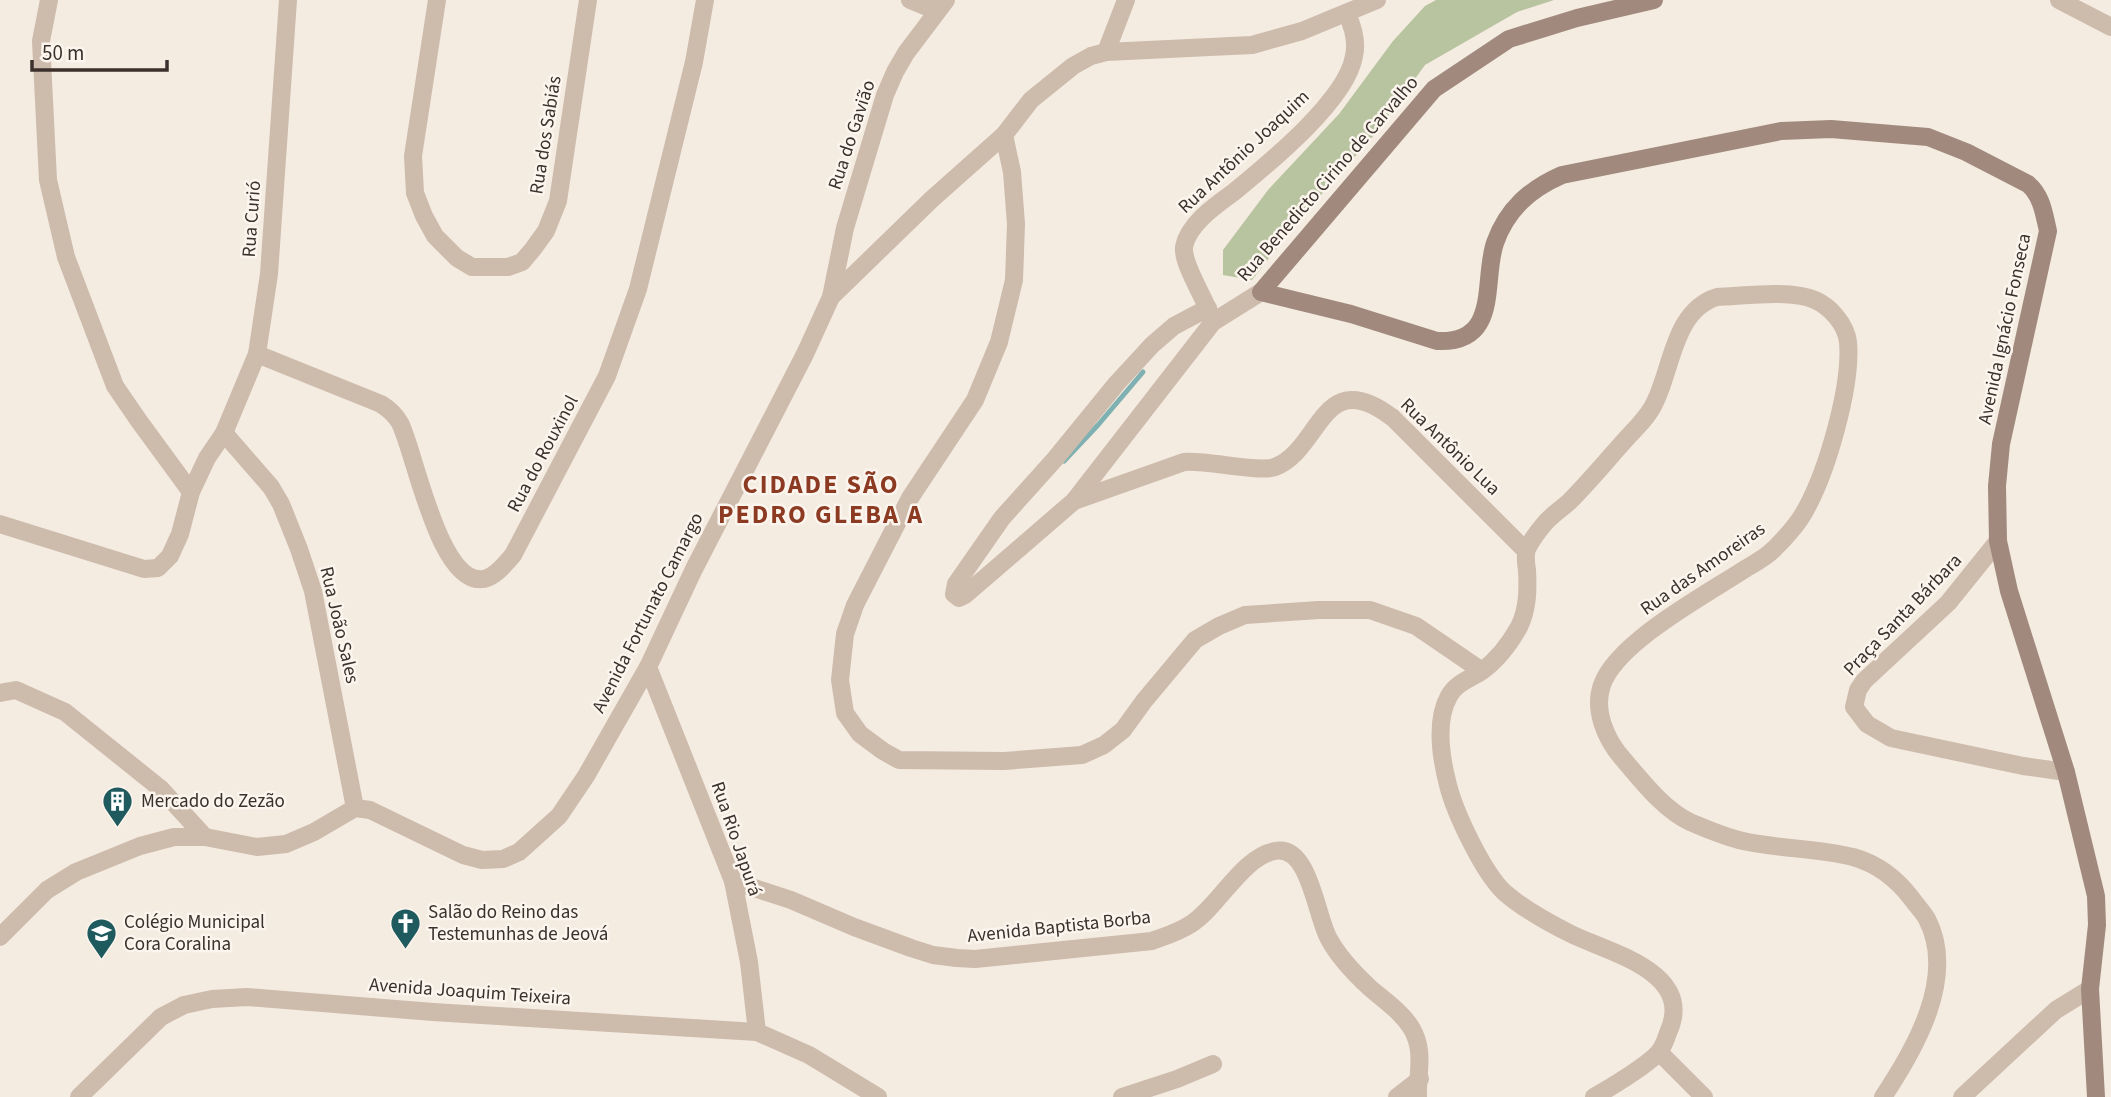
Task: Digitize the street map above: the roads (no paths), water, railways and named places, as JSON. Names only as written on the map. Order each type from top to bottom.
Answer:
[{"type":"street","points":[[48,0],[41,40],[48,180],[66,257],[115,386],[191,492]]},
{"type":"street","name":"Rua Curió","points":[[0,524],[144,569],[158,568],[170,556],[180,534],[191,492],[207,458],[224,433],[257,354],[270,274],[288,0]]},
{"type":"street","name":"Rua dos Sabiás","points":[[437,0],[413,156],[415,193],[424,216],[457,258],[472,267],[490,269],[523,262],[546,230],[558,201],[588,0]]},
{"type":"street","name":"Rua do Rouxinol","points":[[257,354],[381,404],[392,412],[401,425],[424,497],[448,552],[460,571],[482,579],[501,569],[513,555],[607,376],[638,289],[694,62],[705,0]]},
{"type":"street","points":[[910,0],[941,5]]},
{"type":"street","points":[[1106,52],[1126,0]]},
{"type":"street","name":"Avenida Fortunato Camargo","points":[[355,808],[370,810],[463,855],[481,860],[503,859],[519,852],[559,816],[586,776],[648,667],[694,569],[805,354],[831,297],[1003,135],[1031,100],[1054,79],[1091,56],[1106,52],[1252,45],[1302,31],[1377,0]]},
{"type":"street","name":"Rua Benedicto Cirino de Carvalho","points":[[1210,315],[1074,501],[958,598],[954,594],[956,584],[964,570],[1009,509],[1152,345],[1174,326],[1210,315],[1261,292],[1434,89],[1508,39],[1577,18],[1654,0]]},
{"type":"street","points":[[2059,0],[2111,27]]},
{"type":"street","name":"Rua do Gavião","points":[[831,297],[845,228],[885,95],[906,53],[941,5]]},
{"type":"street","name":"Rua Antônio Joaquim","points":[[1210,315],[1186,261],[1186,238],[1191,229],[1269,163],[1316,118],[1335,93],[1354,57],[1352,26],[1347,14]]},
{"type":"street","name":"Avenida Ignácio Fonseca","points":[[1261,292],[1352,314],[1437,341],[1450,342],[1474,330],[1482,318],[1489,295],[1494,245],[1511,213],[1524,197],[1542,184],[1562,175],[1781,131],[1831,128],[1928,136],[2028,184],[2040,199],[2048,232],[2001,444],[1997,486],[1998,541],[2009,591],[2066,772],[2096,896],[2097,925],[2090,989],[2096,1076],[2094,1097]]},
{"type":"street","points":[[1003,135],[1012,172],[1016,224],[1014,280],[1002,330],[984,382],[911,499],[855,605],[845,634],[840,680],[845,713],[860,734],[899,760],[1004,761],[1082,755],[1104,745],[1124,730],[1144,701],[1195,640],[1245,615],[1370,610],[1416,626],[1482,671]]},
{"type":"street","name":"Rua das Amoreiras","points":[[1526,551],[1545,523],[1569,502],[1655,404],[1686,321],[1706,300],[1717,297],[1796,295],[1817,300],[1843,324],[1848,342],[1844,395],[1819,479],[1804,513],[1773,550],[1644,636],[1611,666],[1601,686],[1600,708],[1602,723],[1616,752],[1651,791],[1686,820],[1745,841],[1853,857],[1878,866],[1902,885],[1927,920],[1935,947],[1937,980],[1927,1019],[1883,1097]]},
{"type":"street","name":"Rua Antônio Lua","points":[[1074,501],[1184,462],[1207,461],[1272,468],[1295,454],[1315,425],[1329,411],[1338,404],[1353,400],[1378,407],[1392,418],[1526,551]]},
{"type":"street","name":"Rua João Sales","points":[[224,433],[271,487],[281,504],[299,549],[313,591],[355,808]]},
{"type":"street","name":"Praça Santa Bárbara","points":[[1998,541],[1948,603],[1864,681],[1857,690],[1854,707],[1867,724],[1891,738],[2023,766],[2066,772]]},
{"type":"street","points":[[1526,551],[1527,605],[1519,626],[1500,654],[1449,695],[1441,725],[1442,749],[1447,783],[1456,810],[1486,867],[1505,892],[1521,905],[1570,933],[1653,972],[1665,985],[1675,1012],[1659,1052],[1594,1097]]},
{"type":"street","name":"Rua Rio Japurá","points":[[648,667],[733,881],[750,962],[757,1032]]},
{"type":"street","points":[[0,693],[16,690],[65,712],[160,789],[205,836]]},
{"type":"street","points":[[0,937],[47,890],[76,872],[140,846],[174,837],[205,836],[257,847],[286,844],[355,808]]},
{"type":"street","name":"Avenida Baptista Borba","points":[[733,881],[791,900],[911,948],[933,955],[975,959],[1169,936],[1192,923],[1247,867],[1264,854],[1278,850],[1288,852],[1304,867],[1329,941],[1363,981],[1402,1015],[1412,1029],[1418,1043],[1418,1097]]},
{"type":"street","points":[[1962,1097],[2056,1010],[2090,989]]},
{"type":"street","name":"Avenida Joaquim Teixeira","points":[[79,1097],[161,1017],[184,1005],[212,999],[247,997],[298,999],[433,1012],[757,1032],[809,1055],[878,1097]]},
{"type":"street","points":[[1659,1052],[1704,1097]]},
{"type":"street","points":[[1122,1097],[1213,1064]]},
{"type":"street","points":[[1397,1097],[1420,1079]]},
{"type":"waterway","points":[[1064,461],[1143,372]]},
{"type":"place","name":"Mercado do Zezão","points":[[118,828]]},
{"type":"place","name":"Salão do Reino das Testemunhas de Jeová","points":[[405,950]]},
{"type":"place","name":"Colégio Municipal Cora Coralina","points":[[101,960]]},
{"type":"district","name":"CIDADE SÃO PEDRO GLEBA A","points":[[821,499]]}]
